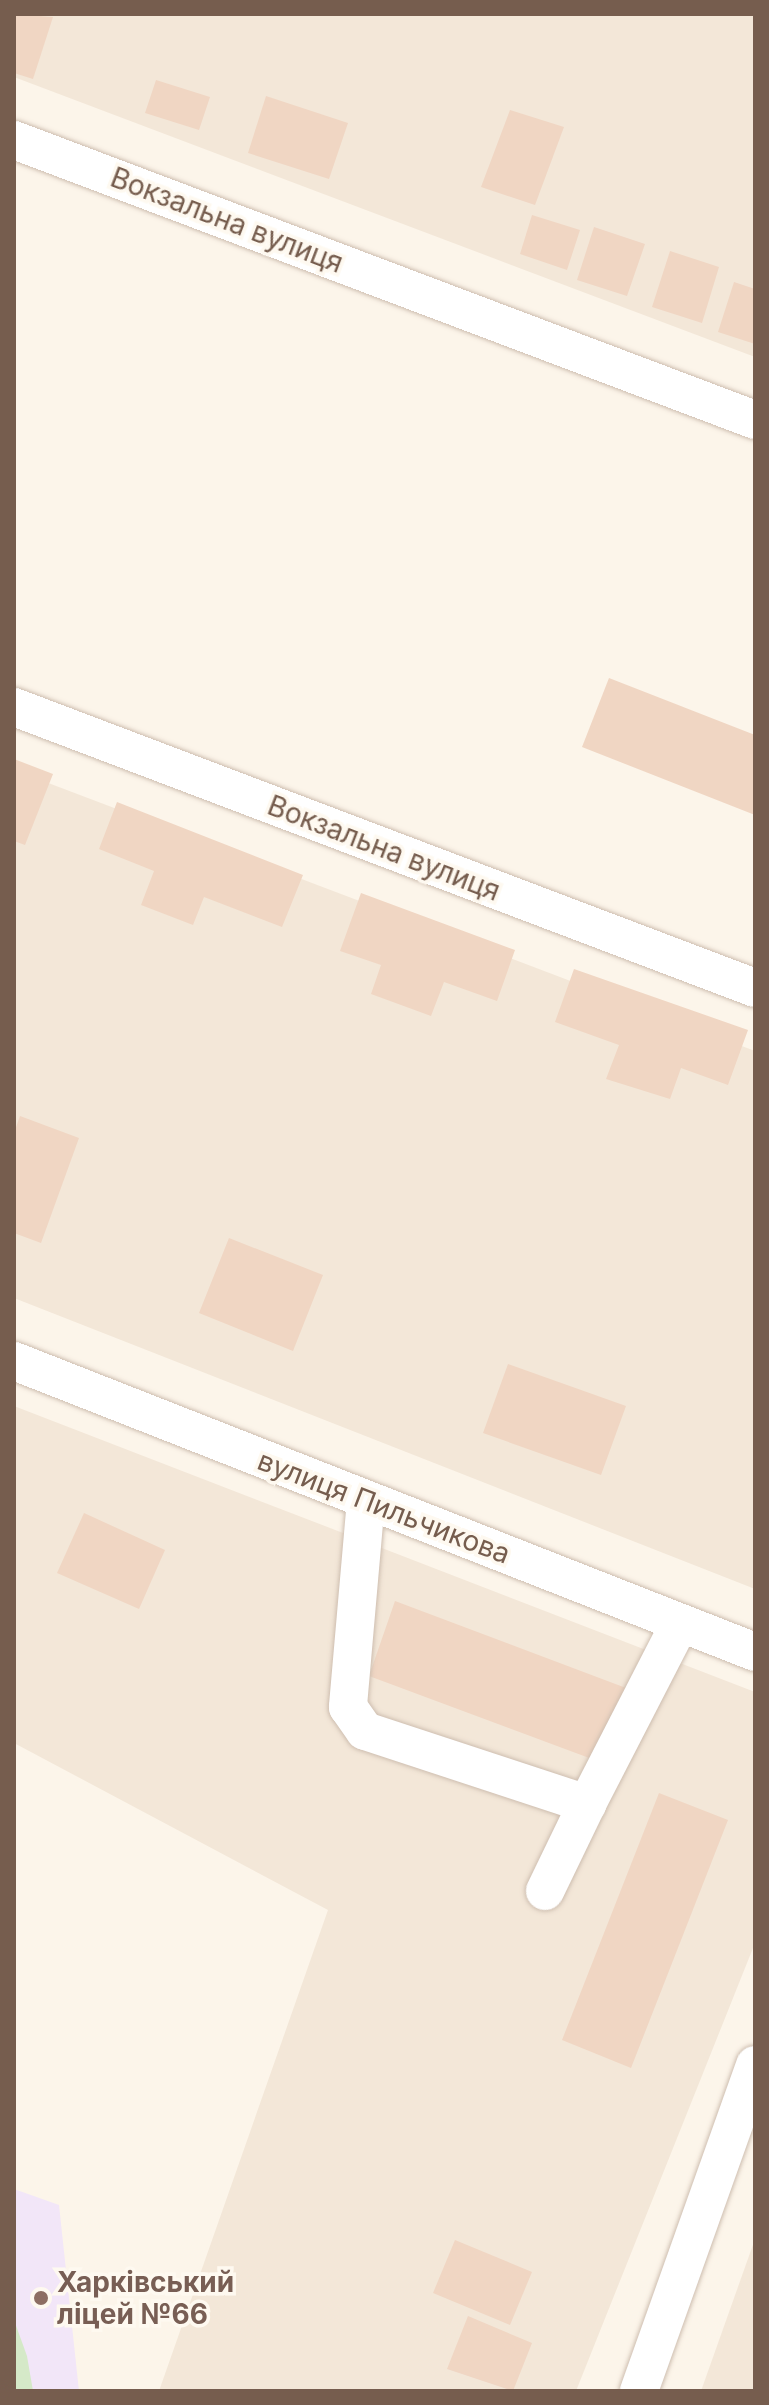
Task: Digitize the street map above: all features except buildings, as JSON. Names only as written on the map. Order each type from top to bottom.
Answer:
[{"type":"street","name":"Вокзальна вулиця","points":[[14,140],[755,420]]},
{"type":"street","name":"Вокзальна вулиця","points":[[14,707],[755,988]]},
{"type":"street","name":"вулиця Пильчикова","points":[[14,1361],[755,1652]]},
{"type":"street","points":[[366,1500],[348,1707],[365,1731],[587,1804]]},
{"type":"street","points":[[545,1891],[680,1623]]},
{"type":"street","points":[[639,2391],[755,2065]]},
{"type":"shaded area","points":[[14,14],[755,14],[755,357],[14,77]]},
{"type":"shaded area","points":[[14,770],[755,1051],[755,1589],[14,1298]]},
{"type":"shaded area","points":[[14,1406],[755,1692],[755,1943],[576,2391],[159,2391],[328,1910],[14,1743]]},
{"type":"shaded area","name":"Харківський ліцей №66","points":[[14,2189],[59,2205],[79,2391],[14,2391]]},
{"type":"shaded area","points":[[755,2239],[755,2391],[701,2391]]},
{"type":"green space","points":[[14,2320],[27,2356],[33,2391],[14,2391]]},
{"type":"place","name":"Харківський ліцей №66","points":[[41,2298]]}]
